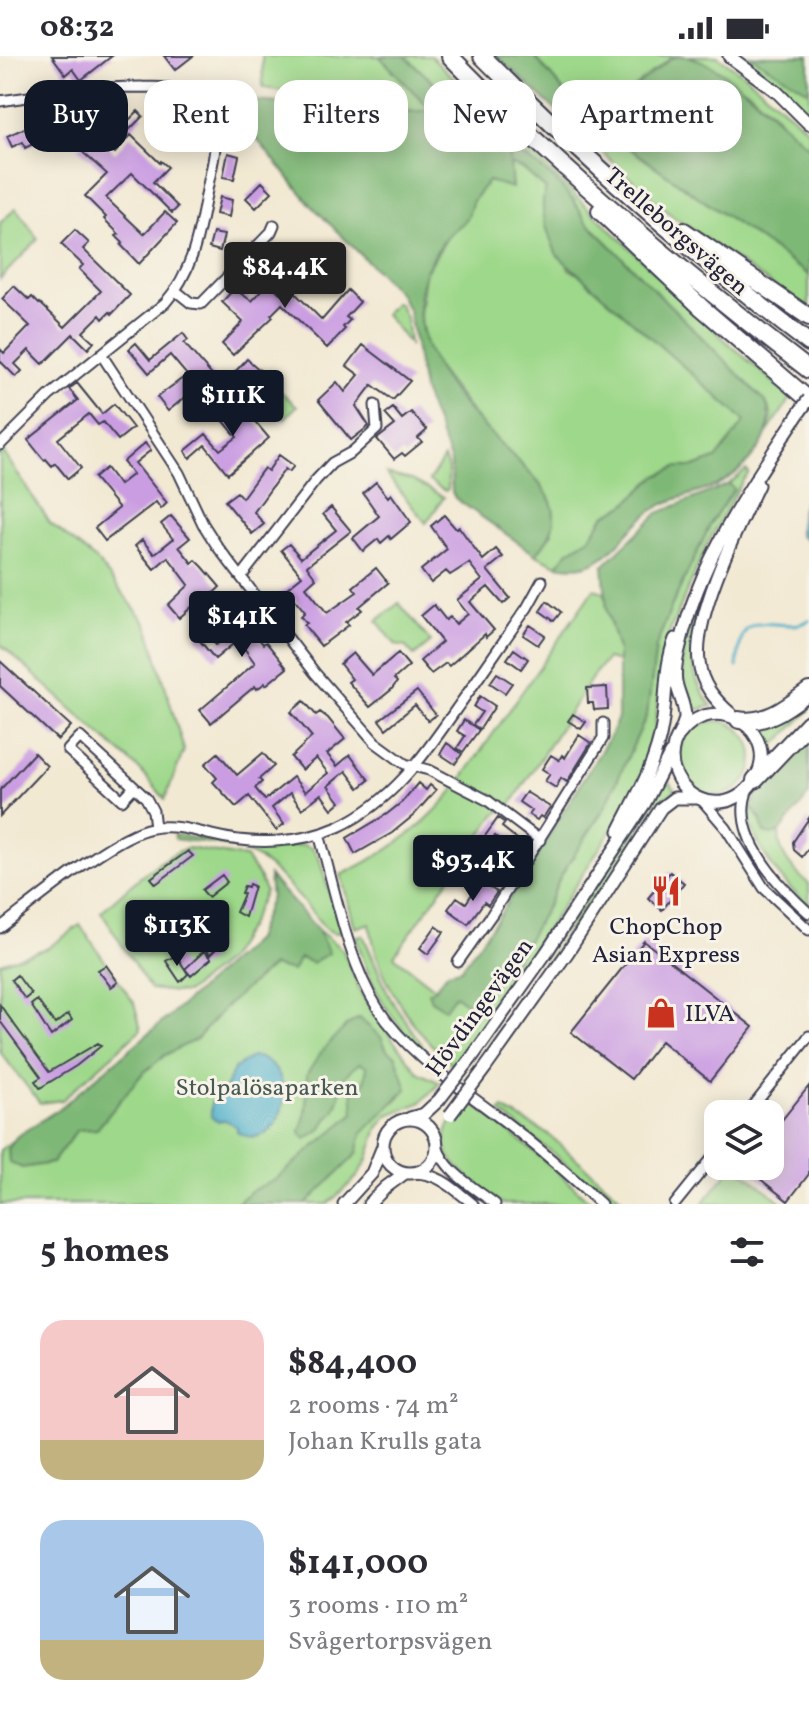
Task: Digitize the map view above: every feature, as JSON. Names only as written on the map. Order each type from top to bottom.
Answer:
[{"type":"highway","name":"Trelleborgsvägen","points":[[450,56],[474,80]]},
{"type":"highway","name":"Trelleborgsvägen","points":[[482,56],[698,255],[809,343]]},
{"type":"highway","name":"Trelleborgsvägen","points":[[536,139],[692,277],[809,370]]},
{"type":"highway","points":[[536,149],[702,308],[807,403]]},
{"type":"highway","points":[[594,162],[622,180],[690,235],[809,317]]},
{"type":"highway","points":[[736,718],[756,721],[771,716],[809,691]]},
{"type":"highway","points":[[752,784],[809,723]]},
{"type":"street","points":[[729,56],[777,92],[809,124]]},
{"type":"street","points":[[0,101],[60,92],[151,87],[176,89],[199,102],[213,124],[216,144],[192,260],[176,291],[49,396],[0,445]]},
{"type":"street","points":[[176,291],[191,303],[201,304],[271,232],[274,225]]},
{"type":"street","points":[[101,354],[179,473],[203,524],[241,577],[362,728],[391,754],[487,800],[540,840]]},
{"type":"street","points":[[593,880],[652,762],[662,726],[669,655],[691,602],[736,511],[807,403]]},
{"type":"street","points":[[241,577],[316,480],[332,463],[352,452],[377,429],[375,405]]},
{"type":"street","points":[[776,447],[723,564],[700,638],[698,661],[704,681],[714,698],[755,736],[760,750],[760,765],[745,797],[745,819],[760,858],[779,885],[809,913]]},
{"type":"street","points":[[0,928],[134,833],[155,827],[191,829],[264,841],[319,834],[351,820],[380,801],[415,768],[527,608],[542,581]]},
{"type":"street","points":[[691,602],[675,673],[685,715],[676,740],[674,772],[683,787],[726,828],[764,888],[809,930]]},
{"type":"street","points":[[676,740],[694,720],[706,715],[736,718]]},
{"type":"street","points":[[458,962],[540,840],[603,738],[603,723]]},
{"type":"street","points":[[134,787],[122,800],[68,750],[80,737],[134,787],[149,803],[155,827]]},
{"type":"street","name":"Hövdingevägen","points":[[344,1204],[372,1173],[384,1137],[394,1124],[424,1114],[439,1100],[510,1005],[645,803],[676,740]]},
{"type":"street","points":[[699,799],[727,801],[752,784]]},
{"type":"street","name":"Hövdingevägen","points":[[369,1204],[386,1187],[428,1166],[436,1154],[436,1140],[450,1115],[568,952],[661,808],[674,798],[699,799]]},
{"type":"street","points":[[319,834],[359,969],[385,1019],[435,1069],[540,1149],[601,1204]]},
{"type":"street","points":[[758,1100],[809,1036]]},
{"type":"street","points":[[409,1119],[424,1122],[436,1140],[440,1155],[453,1171],[495,1204]]},
{"type":"street","points":[[383,1145],[389,1163],[410,1173],[428,1173],[441,1178],[473,1204]]},
{"type":"street","points":[[675,1204],[704,1168]]},
{"type":"green space","points":[[262,56],[386,56],[424,92],[424,112],[408,110],[408,80],[274,80],[274,90],[263,88]]},
{"type":"green space","points":[[379,56],[405,56],[431,80],[424,80],[424,103],[408,86],[408,80],[402,80]]},
{"type":"green space","points":[[405,56],[431,56],[456,80],[431,80]]},
{"type":"green space","points":[[496,56],[534,56],[554,80],[552,80],[552,107],[536,92],[536,80],[523,80]]},
{"type":"green space","points":[[534,56],[681,56],[671,58],[644,80],[554,80]]},
{"type":"green space","points":[[688,56],[717,56],[746,76],[804,126],[809,132],[809,147],[742,87],[742,80],[730,80]]},
{"type":"green space","points":[[741,56],[750,56],[809,91],[809,113],[765,73]]},
{"type":"green space","points":[[750,56],[809,56],[809,91]]},
{"type":"green space","points":[[671,58],[696,59],[733,80],[644,80]]},
{"type":"green space","points":[[742,87],[809,147],[809,275],[635,152],[742,152]]},
{"type":"green space","points":[[258,101],[274,103],[274,152],[408,152],[408,112],[424,111],[424,152],[507,152],[509,160],[512,153],[546,172],[565,190],[587,222],[766,402],[769,414],[764,439],[738,471],[717,485],[653,510],[601,559],[574,567],[557,565],[569,551],[590,538],[605,515],[625,505],[655,477],[677,467],[694,467],[716,459],[745,421],[557,255],[543,214],[546,189],[523,169],[510,164],[512,188],[488,181],[473,201],[468,216],[449,235],[431,261],[424,277],[419,305],[422,331],[444,380],[547,494],[553,509],[552,528],[536,555],[455,498],[451,462],[423,390],[409,311],[400,294],[312,206],[258,140]]},
{"type":"green space","points":[[507,152],[530,152],[724,339],[791,398],[767,433],[772,416],[766,402],[587,222],[574,200],[527,157],[510,163]]},
{"type":"green space","points":[[602,152],[635,152],[809,275],[809,310],[672,216]]},
{"type":"green space","points":[[510,163],[523,169],[546,189],[569,269],[580,275],[746,421],[716,459],[694,467],[677,467],[655,477],[625,505],[605,515],[590,538],[569,551],[557,565],[536,555],[552,533],[532,476],[480,423],[432,361],[420,314],[425,274],[448,236],[466,219],[473,200],[488,181],[512,187]]},
{"type":"green space","points":[[16,208],[38,239],[0,279],[0,223]]},
{"type":"green space","points":[[395,303],[399,304],[406,318],[409,344],[385,314]]},
{"type":"green space","points":[[280,391],[297,406],[284,419],[268,404]]},
{"type":"green space","points":[[0,447],[50,523],[97,561],[147,624],[184,750],[165,799],[141,771],[0,644]]},
{"type":"green space","points":[[444,458],[448,469],[448,489],[445,491],[429,481]]},
{"type":"green space","points":[[746,470],[749,473],[707,544],[670,631],[663,651],[654,737],[629,803],[540,940],[504,1002],[455,1067],[425,1038],[399,1003],[380,964],[370,923],[355,928],[341,875],[400,841],[438,808],[451,794],[594,589],[604,592],[618,662],[607,659],[595,673],[512,803],[495,815],[394,956],[435,988],[445,1008],[455,994],[470,1006],[514,963],[549,903],[560,877],[605,807],[647,715],[656,647],[672,605],[712,521],[734,490],[729,484]]},
{"type":"green space","points":[[386,474],[412,480],[444,497],[426,523]]},
{"type":"green space","points":[[729,484],[734,489],[712,521],[672,605],[656,647],[647,715],[605,807],[560,877],[549,903],[514,963],[470,1006],[455,995],[445,1009],[431,1000],[428,992],[448,972],[461,969],[499,916],[610,736],[618,718],[618,651],[607,611],[603,566],[658,513]]},
{"type":"green space","points":[[708,573],[711,574],[695,625],[692,657],[694,673],[712,706],[692,711],[685,693],[683,659],[685,642]]},
{"type":"green space","points":[[399,603],[431,642],[414,656],[406,647],[396,645],[377,621]]},
{"type":"green space","points":[[809,700],[809,711],[767,753],[758,729]]},
{"type":"green space","points":[[716,721],[737,727],[747,737],[753,758],[747,779],[737,789],[716,795],[695,789],[685,779],[679,758],[685,737],[695,727]]},
{"type":"green space","points":[[809,731],[809,740],[764,781],[751,807],[771,835],[780,832],[783,854],[809,884],[809,905],[787,885],[766,856],[751,824],[750,809],[753,796],[764,778]]},
{"type":"green space","points":[[809,740],[809,795],[780,832],[771,835],[764,833],[760,818],[751,807],[764,781]]},
{"type":"green space","points":[[666,776],[675,790],[657,804],[562,949],[490,1051],[486,1048],[559,943]]},
{"type":"green space","points":[[174,835],[260,847],[303,845],[312,848],[319,858],[341,932],[326,929],[289,886],[256,857],[227,846],[175,839]]},
{"type":"green space","points":[[189,848],[246,858],[265,891],[249,926],[227,960],[186,993],[150,989],[101,912],[154,866]]},
{"type":"green space","name":"Stolpalösaparken","points":[[269,876],[318,930],[343,950],[362,995],[418,1072],[440,1083],[420,1103],[388,1115],[378,1128],[367,1161],[356,1178],[328,1204],[0,1204],[0,1150],[59,1109],[255,940],[271,897]]},
{"type":"green space","points":[[269,876],[318,930],[329,953],[312,963],[300,958],[292,971],[272,966],[225,1007],[197,1039],[165,1055],[142,1074],[97,1129],[77,1130],[52,1163],[22,1168],[9,1162],[8,1149],[17,1136],[59,1109],[255,940],[271,897]]},
{"type":"green space","points":[[80,925],[134,1003],[141,1029],[62,1100],[40,1103],[0,1052],[0,963],[48,948]]},
{"type":"green space","points":[[363,935],[390,998],[425,1049],[423,1052],[399,1026],[373,984],[356,936]]},
{"type":"green space","points":[[359,1018],[381,1037],[387,1050],[396,1056],[407,1089],[362,1133],[357,1154],[306,1204],[236,1204],[252,1190],[275,1180],[354,1113],[352,1088],[364,1084],[367,1067],[360,1063],[344,1079],[336,1107],[322,1128],[306,1139],[300,1132],[306,1112],[307,1074],[322,1051],[346,1026]]},
{"type":"green space","points":[[469,1100],[593,1204],[504,1204],[494,1199],[448,1154],[446,1136],[449,1125],[457,1114],[459,1123]]},
{"type":"green space","points":[[503,1109],[547,1133],[628,1204],[609,1204],[558,1157],[500,1112]]},
{"type":"green space","points":[[722,1180],[754,1180],[784,1204],[702,1204]]},
{"type":"water","points":[[809,496],[809,543],[799,535],[802,509]]},
{"type":"water","points":[[253,1056],[270,1064],[280,1077],[284,1092],[276,1123],[266,1133],[253,1137],[237,1132],[237,1127],[225,1120],[218,1121],[211,1117],[211,1102],[223,1092],[234,1069]]},
{"type":"building","points":[[52,56],[112,56],[81,80],[73,69],[66,75]]},
{"type":"building","points":[[164,56],[193,56],[175,70]]},
{"type":"building","points":[[138,111],[143,116],[128,131],[128,121]]},
{"type":"building","points":[[24,128],[24,145],[23,142],[12,147],[7,136]]},
{"type":"building","points":[[131,135],[144,148],[144,152],[149,152],[168,167],[153,182],[178,207],[172,213],[132,173],[106,198],[144,234],[165,212],[177,223],[139,264],[121,245],[123,243],[116,236],[119,234],[104,219],[106,217],[85,196],[107,174],[82,152],[128,152]]},
{"type":"building","points":[[228,153],[239,156],[234,179],[223,177]]},
{"type":"building","points":[[262,182],[272,192],[256,208],[246,198]]},
{"type":"building","points":[[220,197],[232,200],[229,217],[216,214]]},
{"type":"building","points":[[75,230],[89,243],[83,249],[130,295],[112,314],[110,312],[103,319],[100,315],[83,332],[94,342],[88,349],[73,334],[43,364],[29,350],[15,364],[22,371],[16,377],[0,361],[0,349],[4,353],[30,326],[2,299],[14,286],[29,300],[32,297],[40,303],[65,327],[101,291],[79,269],[83,265],[61,244]]},
{"type":"building","points":[[213,233],[224,235],[220,251],[209,248]]},
{"type":"building","points":[[316,257],[322,263],[294,292],[322,320],[348,290],[360,302],[346,317],[350,320],[343,327],[345,329],[327,348],[282,304],[271,315],[273,317],[233,355],[222,344],[243,322],[222,302],[234,289],[252,301],[264,288],[248,272],[253,267],[280,293]]},
{"type":"building","points":[[183,333],[188,340],[184,343],[217,381],[196,398],[194,396],[187,402],[184,398],[168,411],[157,397],[187,375],[170,355],[149,373],[129,349],[136,343],[150,360]]},
{"type":"building","points":[[363,345],[410,381],[393,400],[372,385],[356,406],[369,426],[351,440],[318,400],[337,382],[345,392],[359,375],[347,366]]},
{"type":"building","points":[[247,359],[262,372],[248,387],[233,374]]},
{"type":"building","points":[[77,383],[102,414],[114,404],[133,428],[118,440],[103,422],[98,425],[89,414],[58,439],[81,468],[68,479],[55,463],[52,466],[44,460],[28,440],[78,400],[69,389]]},
{"type":"building","points":[[227,397],[241,414],[244,412],[250,420],[252,418],[269,438],[228,474],[205,445],[190,458],[185,451],[206,434],[220,450],[237,437],[214,409]]},
{"type":"building","points":[[393,408],[402,419],[411,412],[427,430],[418,438],[422,442],[405,456],[402,453],[394,459],[377,439],[395,425],[385,414]]},
{"type":"building","points":[[145,443],[151,450],[135,463],[167,503],[161,509],[156,502],[105,541],[95,528],[119,508],[94,478],[106,468],[119,485],[133,474],[123,462]]},
{"type":"building","points":[[279,455],[294,466],[289,472],[285,469],[254,512],[264,524],[252,534],[225,501],[237,492],[242,498],[264,468],[268,471]]},
{"type":"building","points":[[376,482],[388,497],[391,494],[411,522],[391,539],[389,536],[381,543],[378,539],[363,551],[353,538],[379,516],[363,493]]},
{"type":"building","points":[[331,507],[351,531],[307,566],[316,578],[306,587],[327,613],[357,592],[353,587],[376,568],[388,583],[359,607],[362,610],[346,622],[349,625],[321,646],[304,625],[307,623],[301,616],[305,612],[293,597],[279,608],[272,600],[302,576],[281,550],[289,544],[301,558],[336,530],[323,514]]},
{"type":"building","points":[[444,515],[456,529],[459,527],[483,560],[496,549],[503,557],[487,570],[510,598],[503,604],[488,587],[470,602],[494,630],[486,637],[485,634],[449,666],[446,663],[431,674],[420,661],[442,642],[421,616],[434,605],[446,620],[450,617],[456,624],[468,614],[457,600],[482,580],[469,563],[450,575],[446,571],[431,583],[421,570],[447,549],[431,526]]},
{"type":"building","points":[[171,516],[190,538],[179,547],[192,563],[196,560],[220,587],[197,609],[194,605],[179,618],[168,605],[189,585],[168,557],[154,569],[135,546],[142,540],[154,554],[173,539],[161,524]]},
{"type":"building","points":[[242,598],[261,621],[251,629],[287,668],[266,685],[257,689],[255,686],[211,723],[200,710],[255,663],[238,640],[215,659],[196,636],[203,630],[216,645],[236,629],[223,614]]},
{"type":"building","points":[[547,601],[561,612],[554,621],[540,611]]},
{"type":"building","points":[[530,625],[545,635],[538,645],[523,635]]},
{"type":"building","points":[[514,649],[528,659],[521,669],[507,659]]},
{"type":"building","points":[[353,653],[372,675],[398,653],[409,666],[394,679],[397,682],[391,690],[370,707],[348,682],[352,679],[340,664]]},
{"type":"building","points":[[0,661],[71,726],[58,740],[0,686]]},
{"type":"building","points":[[497,673],[512,683],[505,693],[490,683]]},
{"type":"building","points":[[607,687],[608,709],[594,710],[593,703],[588,703],[587,688]]},
{"type":"building","points":[[417,691],[436,715],[428,721],[415,705],[386,729],[379,720]]},
{"type":"building","points":[[480,696],[495,706],[480,729],[473,725],[482,712],[474,707]]},
{"type":"building","points":[[304,701],[316,715],[320,712],[328,718],[345,739],[327,754],[337,766],[350,755],[369,780],[359,788],[346,771],[328,786],[340,802],[332,809],[321,794],[302,809],[290,793],[272,808],[284,824],[276,830],[249,796],[236,807],[213,782],[217,778],[205,764],[218,753],[237,775],[263,753],[274,766],[259,779],[262,782],[255,788],[265,800],[293,777],[305,792],[328,773],[316,758],[302,770],[291,757],[312,737],[291,712]]},
{"type":"building","points":[[573,714],[586,722],[581,729],[568,721]]},
{"type":"building","points":[[464,720],[479,730],[463,752],[457,748],[465,736],[457,731]]},
{"type":"building","points":[[579,735],[591,743],[567,782],[561,778],[556,788],[545,781],[550,774],[542,769],[551,755],[559,760],[562,755],[565,758]]},
{"type":"building","points":[[447,743],[462,754],[455,764],[440,754]]},
{"type":"building","points":[[34,753],[47,766],[0,816],[0,790]]},
{"type":"building","points":[[418,783],[426,790],[430,785],[436,790],[414,815],[392,833],[355,854],[347,838],[387,814]]},
{"type":"building","points":[[526,792],[550,807],[543,818],[540,816],[537,820],[529,815],[532,811],[519,802]]},
{"type":"building","points":[[498,818],[505,823],[502,827],[522,843],[516,852],[495,836],[487,848],[480,843]]},
{"type":"building","points":[[809,818],[809,848],[802,857],[794,850],[793,842]]},
{"type":"building","points":[[188,851],[193,856],[156,884],[151,878]]},
{"type":"building","name":"ChopChop Asian Express","points":[[670,872],[684,883],[662,910],[648,898]]},
{"type":"building","points":[[222,875],[227,882],[208,897],[202,890]]},
{"type":"building","points":[[480,882],[497,892],[488,905],[484,902],[468,924],[448,909],[457,897],[466,903]]},
{"type":"building","points":[[249,884],[254,886],[245,917],[236,912],[244,886],[248,887]]},
{"type":"building","points":[[143,905],[156,923],[150,927],[138,908]]},
{"type":"building","points":[[172,912],[178,920],[156,936],[151,928]]},
{"type":"building","points":[[436,926],[444,932],[428,954],[420,948]]},
{"type":"building","points":[[203,929],[217,948],[210,955],[195,935]]},
{"type":"building","name":"ILVA","points":[[644,941],[753,1027],[710,1081],[661,1041],[631,1079],[571,1032]]},
{"type":"building","points":[[204,951],[211,959],[191,976],[185,969]]},
{"type":"building","points":[[176,955],[188,974],[180,982],[166,961]]},
{"type":"building","points":[[106,965],[118,982],[111,987],[98,970]]},
{"type":"building","points":[[17,975],[31,994],[25,999],[11,980]]},
{"type":"building","points":[[37,1000],[55,1024],[68,1014],[72,1020],[51,1036],[31,1005]]},
{"type":"building","points":[[0,1005],[49,1072],[98,1043],[101,1046],[40,1088],[35,1081],[41,1077],[0,1021]]},
{"type":"building","points":[[809,1086],[809,1174],[788,1201],[762,1180],[784,1180],[784,1117]]},
{"type":"waterway","points":[[737,667],[743,635],[749,628],[756,624],[792,625],[809,620]]},
{"type":"place","name":"ChopChop Asian Express","points":[[666,891]]},
{"type":"place","name":"ILVA","points":[[661,1013]]}]
